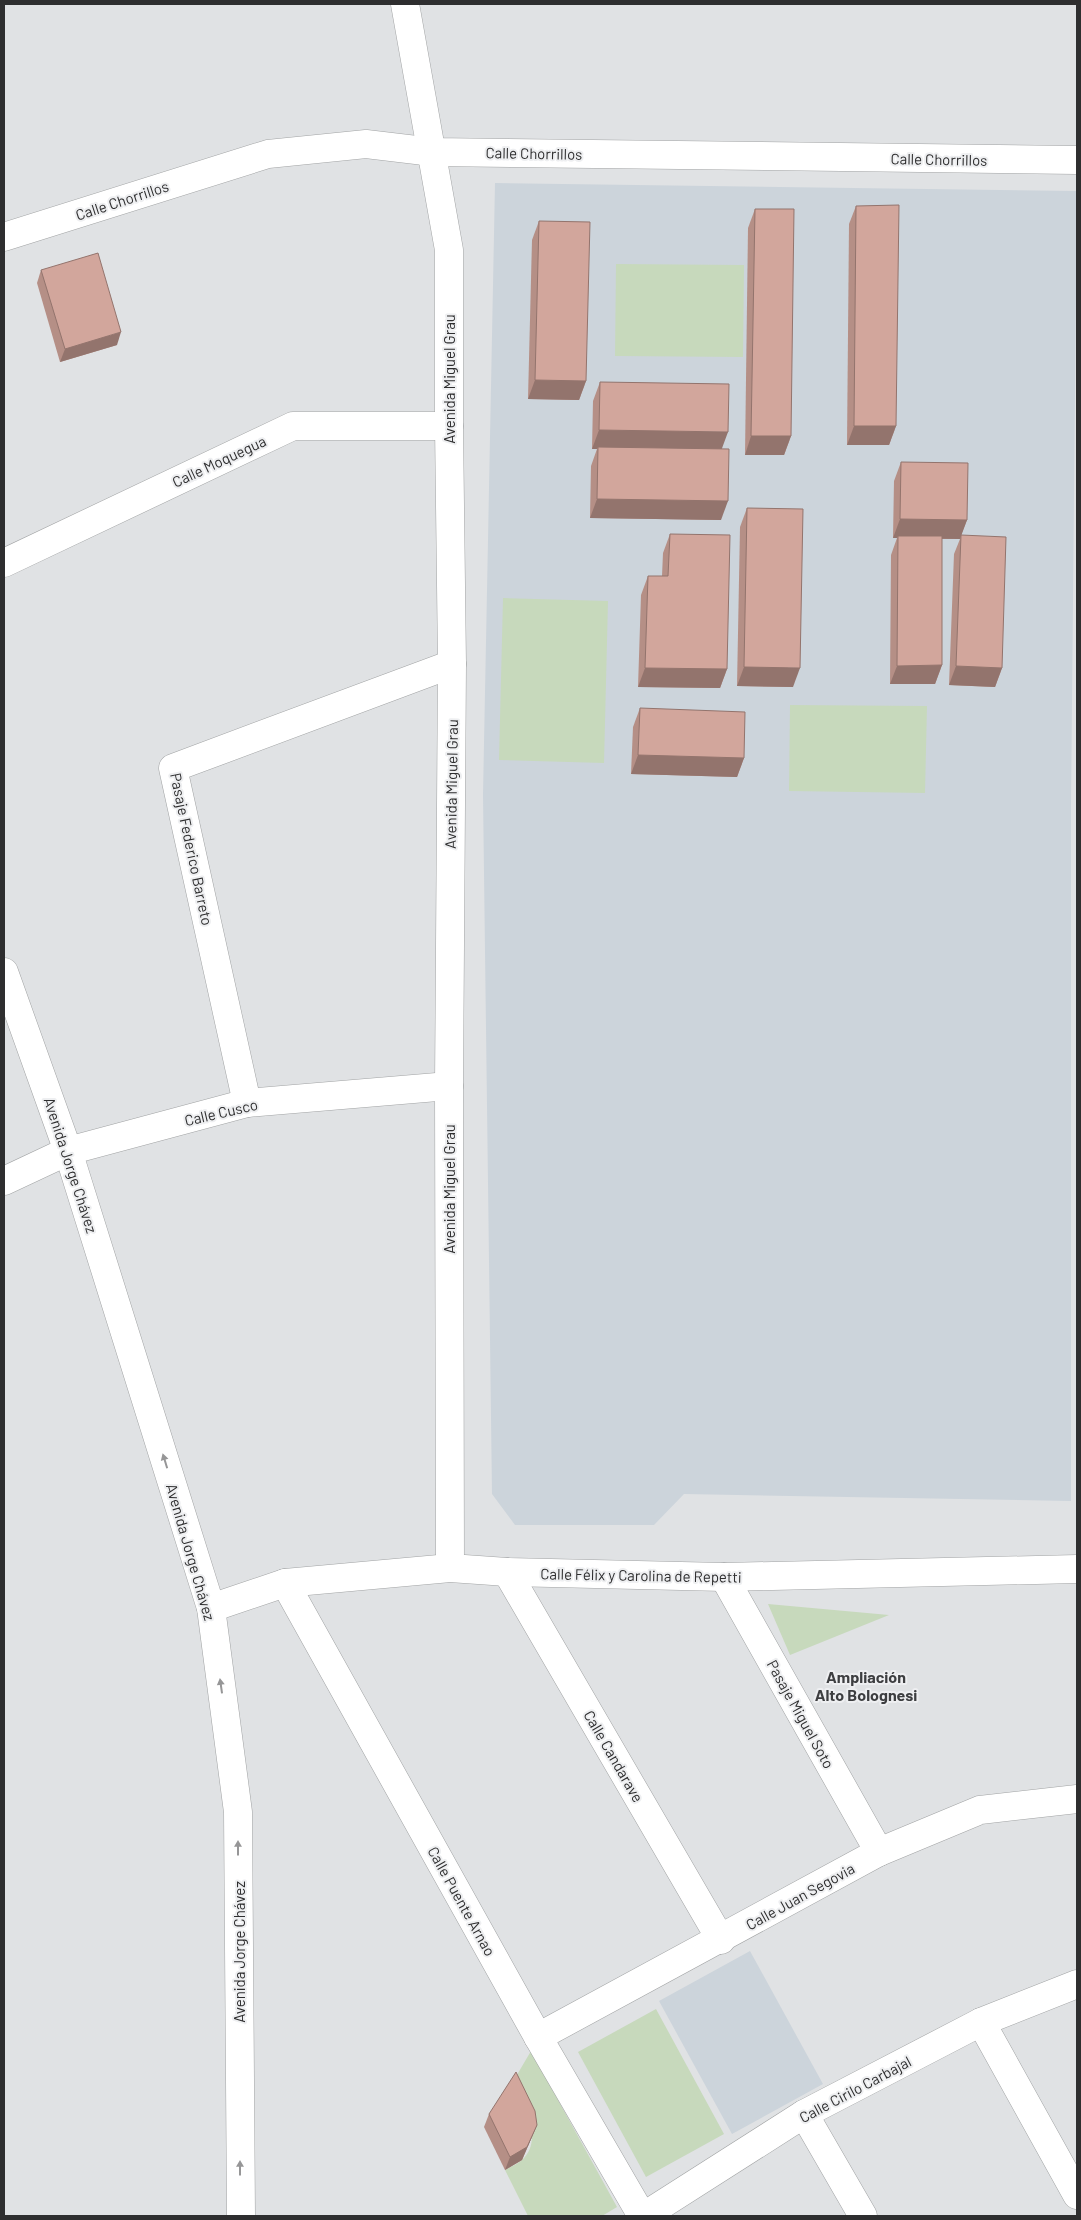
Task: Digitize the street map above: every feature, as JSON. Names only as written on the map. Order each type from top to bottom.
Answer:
[{"type":"street","name":"Avenida Miguel Grau","points":[[405,4],[433,152],[449,250],[448,426],[452,664],[449,1086],[450,1568]]},
{"type":"street","name":"Calle Chorrillos","points":[[4,237],[268,154],[366,144],[433,152],[1077,160]]},
{"type":"street","name":"Calle Moquegua","points":[[4,563],[293,426],[448,426]]},
{"type":"street","name":"Pasaje Federico Barreto","points":[[247,1103],[173,768],[452,664]]},
{"type":"street","name":"Avenida Jorge Chávez","points":[[4,972],[68,1151],[211,1608],[238,1812],[241,2216]]},
{"type":"street","name":"Calle Cusco","points":[[4,1181],[68,1151],[247,1103],[449,1086]]},
{"type":"street","name":"Calle Félix y Carolina de Repetti","points":[[211,1608],[285,1583],[450,1568],[506,1572],[724,1577],[1077,1569]]},
{"type":"street","name":"Calle Candarave","points":[[506,1572],[721,1940]]},
{"type":"street","name":"Pasaje Miguel Soto","points":[[724,1577],[879,1852]]},
{"type":"street","name":"Calle Puente Arnao","points":[[285,1583],[538,2037],[643,2216]]},
{"type":"street","name":"Calle Juan Segovia","points":[[538,2037],[721,1940],[879,1852],[980,1810],[1077,1799]]},
{"type":"street","name":"Calle Cirilo Carbajal","points":[[643,2216],[804,2114],[981,2022],[1077,1984]]},
{"type":"street","points":[[981,2022],[1077,2195]]},
{"type":"street","points":[[804,2114],[862,2216]]},
{"type":"shaded area","points":[[495,183],[1077,191],[1071,805],[1071,1501],[684,1494],[654,1525],[515,1525],[492,1494],[483,795]]},
{"type":"shaded area","points":[[750,1951],[823,2084],[732,2134],[659,2001]]},
{"type":"green space","points":[[616,264],[744,265],[743,357],[615,356]]},
{"type":"green space","points":[[503,598],[608,601],[604,763],[499,760]]},
{"type":"green space","points":[[790,705],[927,706],[925,793],[789,791]]},
{"type":"green space","points":[[768,1604],[889,1615],[790,1655]]},
{"type":"green space","points":[[656,2009],[724,2134],[646,2177],[578,2052]]},
{"type":"green space","points":[[531,2051],[617,2207],[602,2216],[528,2216],[505,2170],[522,2160],[529,2151],[532,2142],[529,2122],[511,2085]]},
{"type":"building","points":[[899,205],[896,426],[854,426],[856,206]]},
{"type":"building","points":[[755,209],[794,209],[791,436],[751,436]]},
{"type":"building","points":[[539,221],[590,222],[586,381],[535,380]]},
{"type":"building","points":[[98,253],[121,332],[65,349],[41,270]]},
{"type":"building","points":[[600,382],[729,384],[728,432],[599,430]]},
{"type":"building","points":[[598,447],[729,449],[728,501],[597,499]]},
{"type":"building","points":[[901,462],[968,463],[967,520],[900,519]]},
{"type":"building","points":[[747,508],[803,509],[800,668],[744,667]]},
{"type":"building","points":[[670,534],[730,535],[727,669],[645,668],[648,576],[668,576]]},
{"type":"building","points":[[961,535],[1006,537],[1002,668],[956,666]]},
{"type":"building","points":[[898,536],[942,536],[942,665],[897,666]]},
{"type":"building","points":[[640,708],[745,712],[744,758],[638,755]]},
{"type":"building","points":[[516,2072],[535,2111],[537,2125],[527,2147],[510,2157],[489,2114]]},
{"type":"district","name":"Ampliación Alto Bolognesi","points":[[866,1685]]}]
